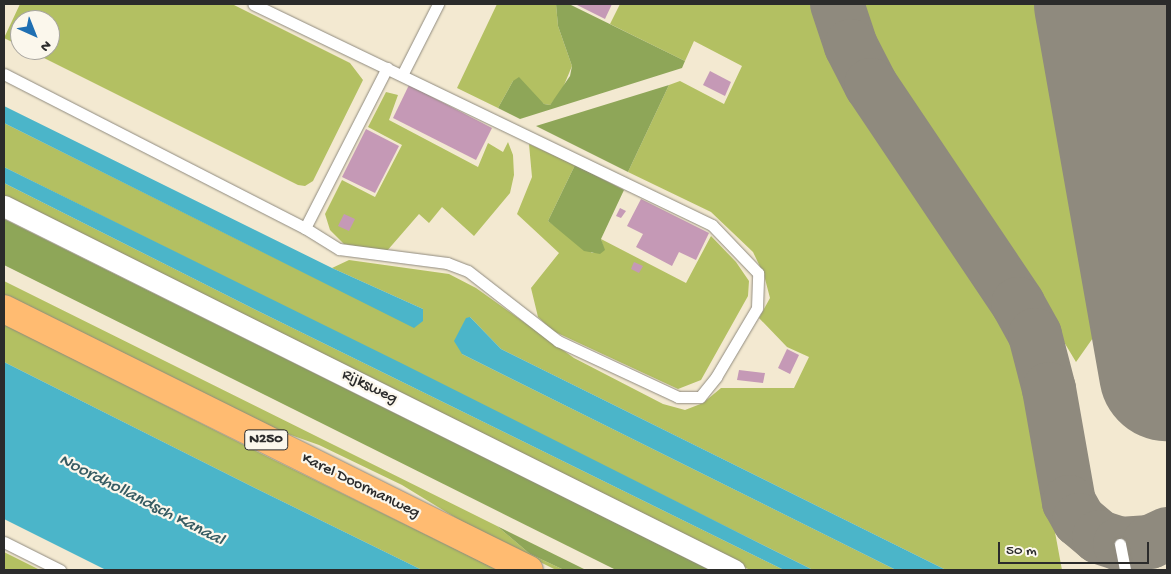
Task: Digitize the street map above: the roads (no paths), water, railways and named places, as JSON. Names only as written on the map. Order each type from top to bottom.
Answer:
[{"type":"main road","name":"Karel Doormanweg","points":[[4,310],[529,570]]},
{"type":"street","name":"Rijksweg","points":[[4,206],[734,570]]},
{"type":"lane","points":[[4,74],[305,228],[339,249],[447,264],[468,270],[558,341],[678,397],[700,397],[716,377],[757,308],[758,273],[712,225],[254,4]]},
{"type":"lane","points":[[402,75],[438,4]]},
{"type":"lane","points":[[305,228],[387,68]]},
{"type":"lane","points":[[4,542],[60,570]]},
{"type":"lane","points":[[1120,544],[1125,570]]},
{"type":"water","points":[[4,106],[332,268],[423,309],[423,321],[414,328],[4,123]]},
{"type":"water","points":[[4,167],[401,363],[813,570],[784,570],[258,311],[4,183]]},
{"type":"water","points":[[470,317],[501,349],[946,570],[896,570],[462,354],[454,341],[466,318]]},
{"type":"water","name":"Noordhollandsch Kanaal","points":[[4,362],[422,570],[106,570],[4,519]]}]
